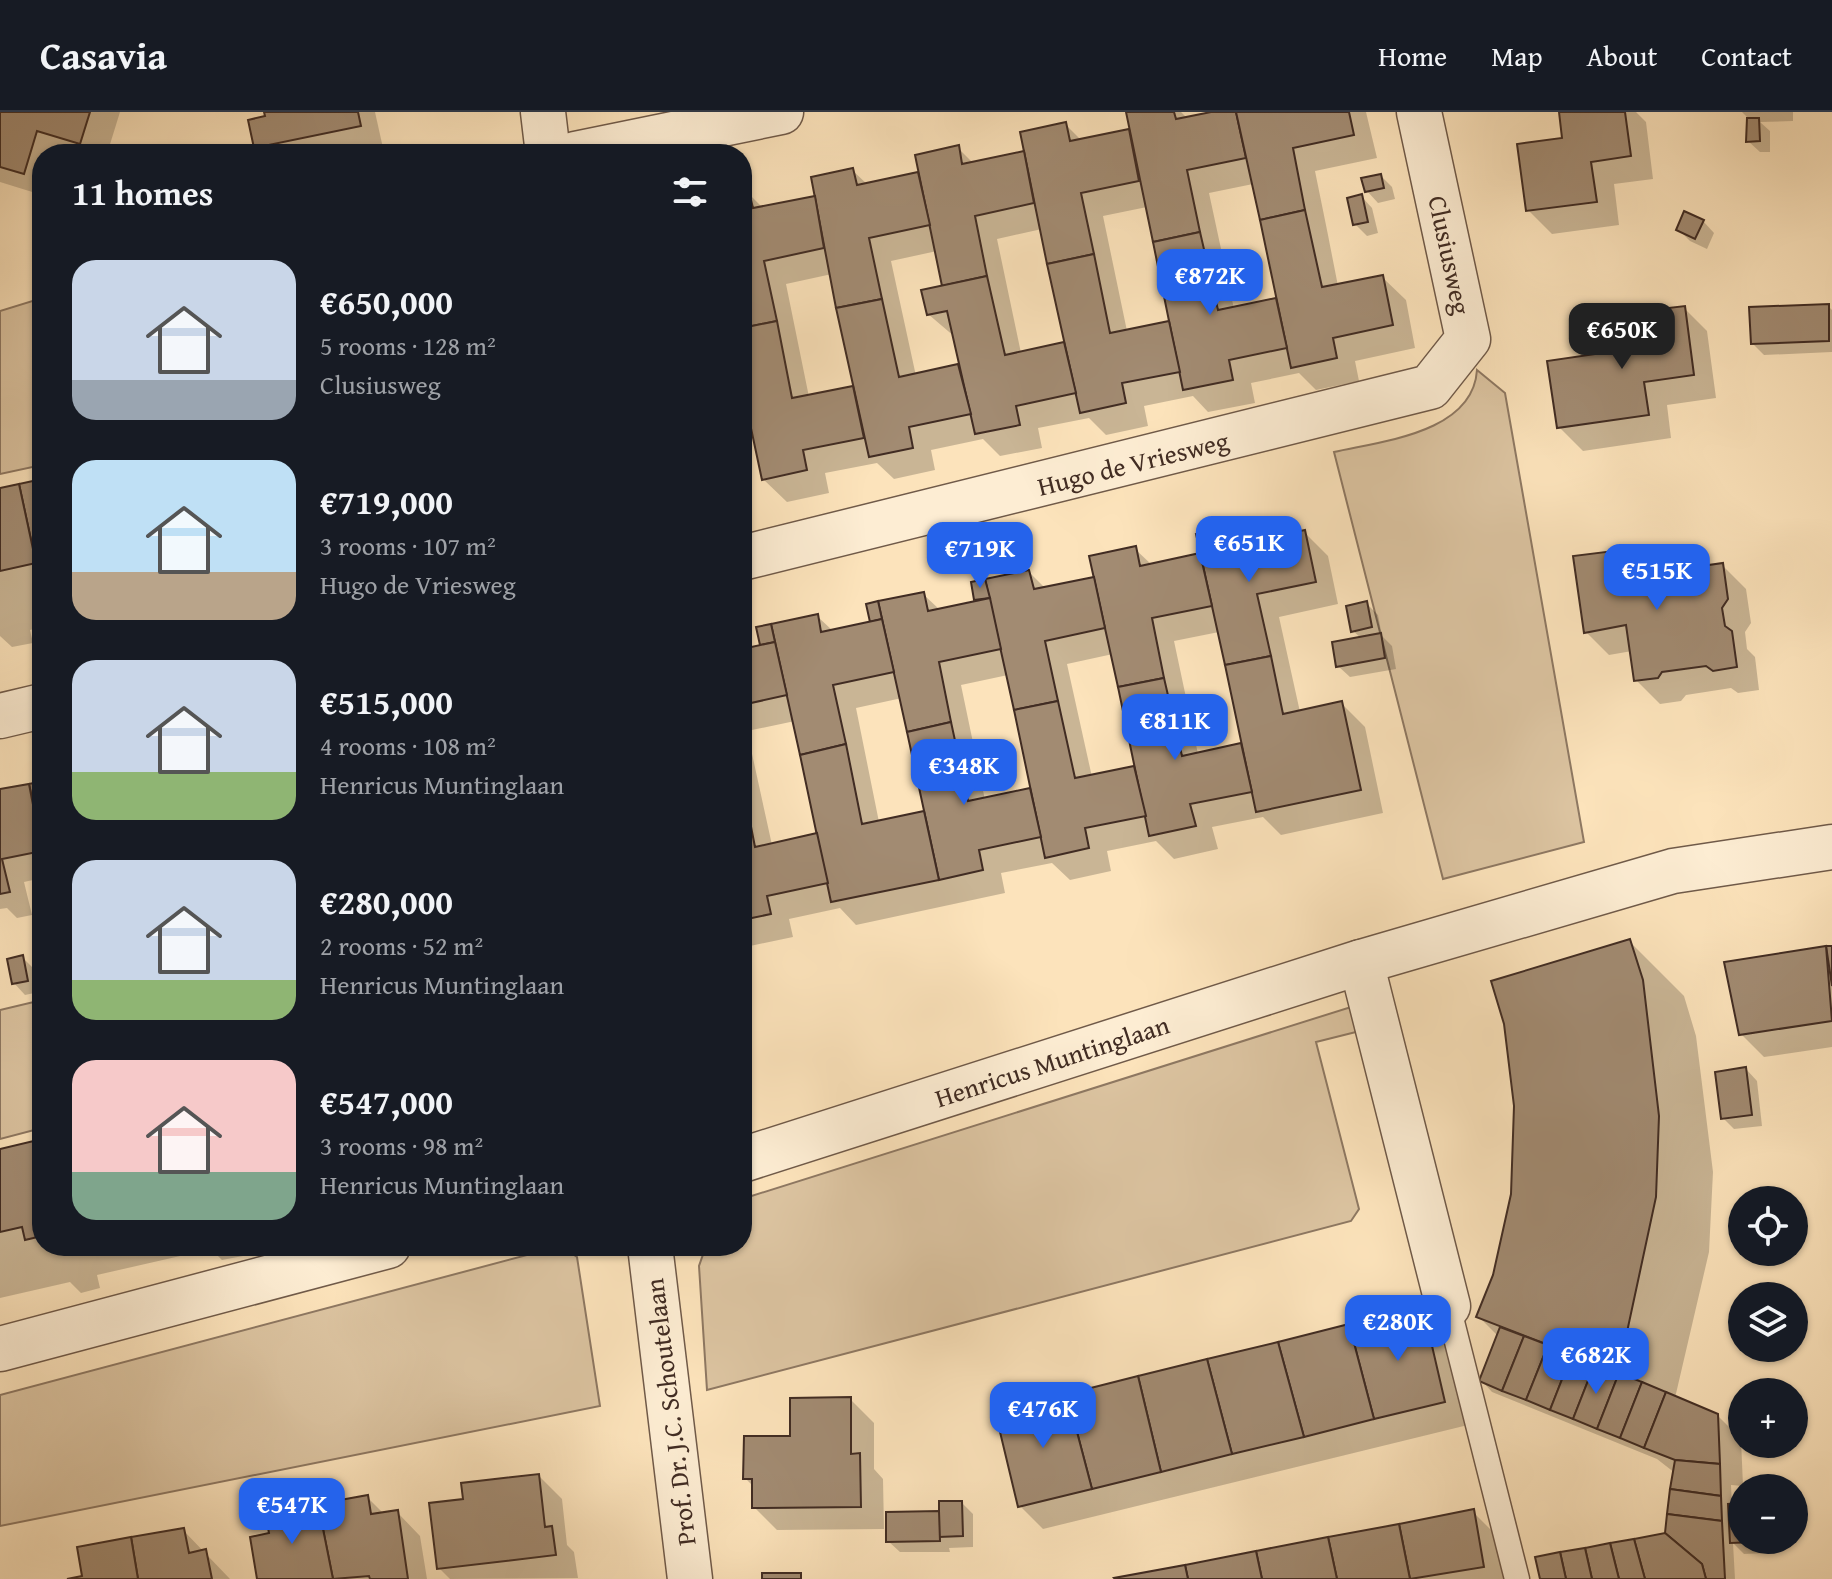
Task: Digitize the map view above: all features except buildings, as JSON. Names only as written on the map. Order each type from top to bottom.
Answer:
[{"type":"street","points":[[543,112],[547,144]]},
{"type":"street","points":[[624,144],[781,112]]},
{"type":"street","name":"Clusiusweg","points":[[1419,112],[1468,339],[1430,387]]},
{"type":"street","name":"Hugo de Vriesweg","points":[[752,556],[1430,387]]},
{"type":"street","points":[[0,716],[32,708]]},
{"type":"street","name":"Henricus Muntinglaan","points":[[752,1157],[1361,962],[1673,871],[1832,847]]},
{"type":"street","points":[[1361,962],[1448,1306]]},
{"type":"street","points":[[0,1349],[350,1256]]},
{"type":"street","name":"Prof. Dr. J.C. Schoutelaan","points":[[651,1256],[690,1579]]},
{"type":"lane","points":[[1448,1306],[1517,1579]]},
{"type":"shaded area","points":[[32,301],[32,467],[0,474],[0,311]]},
{"type":"shaded area","points":[[1477,370],[1505,393],[1584,842],[1443,879],[1334,452],[1399,438],[1443,421],[1460,408],[1472,391]]},
{"type":"shaded area","points":[[32,1002],[32,1131],[0,1139],[0,1010]]},
{"type":"shaded area","points":[[1351,1007],[1356,1032],[1316,1042],[1359,1209],[1351,1221],[707,1390],[699,1266],[702,1256],[752,1256],[752,1196]]},
{"type":"shaded area","points":[[523,1256],[576,1256],[600,1406],[0,1526],[0,1395]]}]
